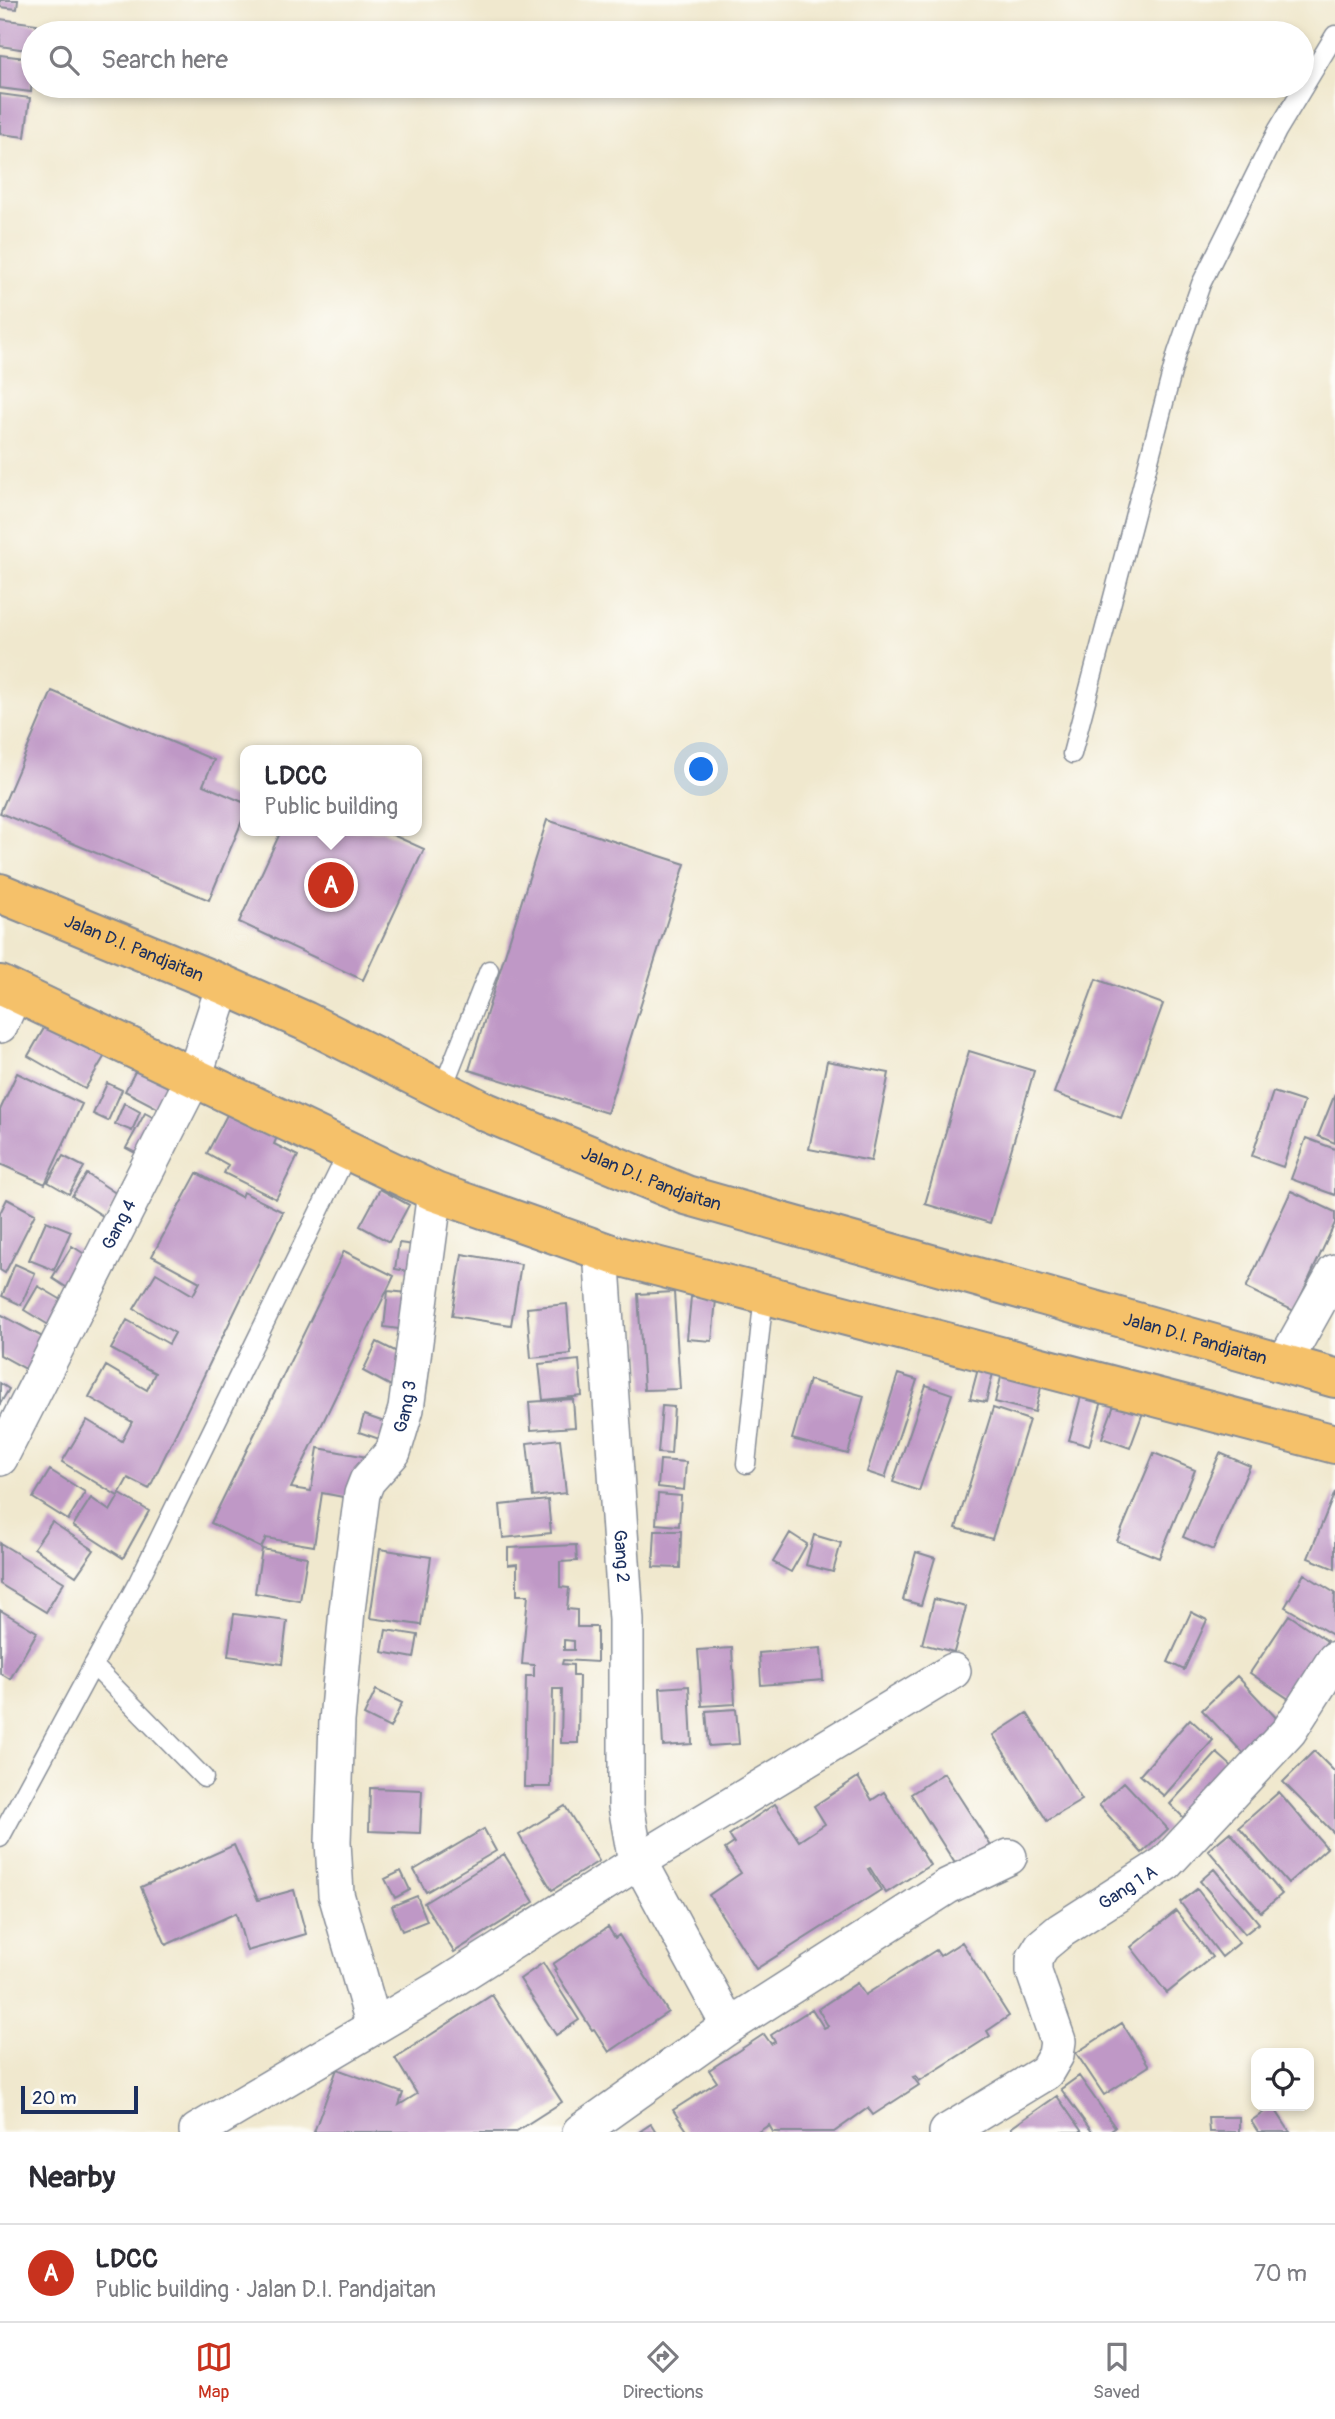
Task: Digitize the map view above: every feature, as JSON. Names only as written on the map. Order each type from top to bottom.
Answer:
[{"type":"main road","name":"Jalan D.I. Pandjaitan","points":[[0,893],[224,985],[305,1021],[486,1112],[686,1195],[1335,1378]]},
{"type":"main road","points":[[5,1001],[194,1077],[435,1192],[601,1251],[1335,1444]]},
{"type":"street","name":"Gang 4","points":[[0,1458],[194,1077],[224,985]]},
{"type":"street","name":"Gang 3","points":[[374,2026],[336,1894],[332,1842],[337,1721],[346,1610],[362,1494],[367,1481],[393,1452],[405,1409],[435,1192]]},
{"type":"street","name":"Gang 2","points":[[601,1251],[626,1620],[626,1806],[634,1851],[729,2026]]},
{"type":"street","points":[[1284,1363],[1335,1272]]},
{"type":"street","name":"Gang 1 A","points":[[947,2132],[1046,2072],[1056,2055],[1058,2041],[1034,1972],[1034,1959],[1042,1946],[1060,1931],[1166,1863],[1289,1731],[1335,1659]]},
{"type":"street","points":[[197,2132],[443,1986],[639,1861],[953,1671]]},
{"type":"street","points":[[580,2132],[729,2026],[948,1886],[1009,1857]]},
{"type":"lane","points":[[1314,70],[1335,35]]},
{"type":"lane","points":[[1072,754],[1177,353],[1201,284],[1277,131],[1297,98]]},
{"type":"lane","points":[[442,1090],[489,970]]},
{"type":"lane","points":[[0,1838],[138,1582],[349,1150]]},
{"type":"lane","points":[[746,1464],[764,1294]]},
{"type":"lane","points":[[93,1665],[204,1778]]},
{"type":"building","points":[[0,0],[18,0],[17,9],[0,7]]},
{"type":"building","points":[[0,19],[21,22],[21,49],[0,46]]},
{"type":"building","points":[[0,55],[21,58],[21,91],[0,88]]},
{"type":"building","points":[[0,94],[30,98],[25,137],[0,134]]},
{"type":"building","points":[[52,691],[214,760],[203,785],[240,801],[240,826],[209,900],[0,813]]},
{"type":"building","points":[[547,820],[685,864],[607,1113],[469,1070]]},
{"type":"building","points":[[279,836],[395,836],[424,849],[363,980],[239,922]]},
{"type":"building","points":[[1096,979],[1163,1004],[1121,1118],[1054,1093]]},
{"type":"building","points":[[50,1018],[107,1052],[85,1089],[28,1056]]},
{"type":"building","points":[[969,1051],[1034,1071],[990,1223],[925,1204]]},
{"type":"building","points":[[827,1061],[889,1073],[871,1161],[809,1149]]},
{"type":"building","points":[[138,1066],[172,1083],[159,1109],[125,1091]]},
{"type":"building","points":[[17,1073],[82,1104],[45,1184],[0,1164],[0,1110]]},
{"type":"building","points":[[107,1083],[122,1090],[108,1121],[93,1114]]},
{"type":"building","points":[[1273,1092],[1304,1102],[1283,1167],[1252,1156]]},
{"type":"building","points":[[1335,1094],[1335,1143],[1318,1136]]},
{"type":"building","points":[[124,1103],[140,1112],[132,1131],[115,1124]]},
{"type":"building","points":[[229,1111],[277,1137],[274,1144],[298,1156],[276,1199],[224,1173],[228,1165],[207,1153]]},
{"type":"building","points":[[145,1113],[163,1123],[145,1158],[126,1148]]},
{"type":"building","points":[[1306,1138],[1335,1149],[1335,1195],[1291,1179]]},
{"type":"building","points":[[63,1156],[84,1167],[69,1194],[48,1182]]},
{"type":"building","points":[[197,1173],[241,1197],[243,1192],[283,1212],[149,1489],[128,1478],[118,1496],[62,1462],[87,1420],[122,1441],[132,1422],[89,1397],[106,1366],[147,1390],[155,1373],[111,1349],[127,1320],[169,1344],[175,1333],[134,1309],[156,1273],[193,1295],[200,1282],[152,1256]]},
{"type":"building","points":[[87,1174],[120,1196],[106,1218],[72,1196]]},
{"type":"building","points":[[380,1189],[409,1205],[389,1242],[360,1226]]},
{"type":"building","points":[[1291,1191],[1335,1212],[1335,1223],[1294,1311],[1246,1288]]},
{"type":"building","points":[[7,1199],[35,1214],[5,1273],[0,1270],[0,1213]]},
{"type":"building","points":[[46,1221],[71,1231],[54,1270],[29,1260]]},
{"type":"building","points":[[399,1243],[421,1246],[417,1273],[395,1269]]},
{"type":"building","points":[[72,1246],[97,1262],[77,1294],[52,1278]]},
{"type":"building","points":[[344,1251],[394,1276],[291,1488],[311,1491],[318,1448],[367,1457],[359,1500],[322,1493],[314,1546],[266,1538],[261,1548],[211,1523]]},
{"type":"building","points":[[462,1254],[521,1264],[511,1325],[452,1316]]},
{"type":"building","points":[[15,1264],[35,1273],[21,1305],[2,1296]]},
{"type":"building","points":[[38,1286],[72,1306],[57,1330],[24,1310]]},
{"type":"building","points":[[388,1291],[418,1294],[414,1331],[384,1327]]},
{"type":"building","points":[[674,1292],[680,1389],[644,1390],[638,1294]]},
{"type":"building","points":[[691,1297],[716,1299],[712,1341],[687,1339]]},
{"type":"building","points":[[567,1304],[571,1354],[531,1358],[527,1308]]},
{"type":"building","points":[[0,1314],[48,1340],[31,1372],[0,1355]]},
{"type":"building","points":[[377,1342],[407,1357],[393,1387],[363,1371]]},
{"type":"building","points":[[579,1360],[582,1396],[543,1400],[539,1364]]},
{"type":"building","points":[[979,1365],[994,1369],[986,1402],[970,1399]]},
{"type":"building","points":[[1003,1369],[1043,1379],[1035,1412],[995,1402]]},
{"type":"building","points":[[898,1374],[917,1380],[885,1478],[867,1472]]},
{"type":"building","points":[[809,1380],[864,1396],[848,1454],[792,1439]]},
{"type":"building","points":[[0,1383],[9,1389],[0,1404]]},
{"type":"building","points":[[926,1385],[952,1394],[919,1491],[893,1482]]},
{"type":"building","points":[[1083,1389],[1104,1394],[1089,1446],[1069,1440]]},
{"type":"building","points":[[1117,1397],[1145,1407],[1130,1448],[1102,1438]]},
{"type":"building","points":[[573,1399],[575,1427],[531,1430],[529,1402]]},
{"type":"building","points":[[662,1406],[674,1407],[671,1454],[658,1453]]},
{"type":"building","points":[[993,1408],[1029,1420],[992,1539],[956,1528]]},
{"type":"building","points":[[364,1415],[390,1424],[385,1441],[359,1432]]},
{"type":"building","points":[[560,1439],[566,1493],[533,1497],[527,1443]]},
{"type":"building","points":[[1154,1453],[1195,1470],[1159,1558],[1117,1541]]},
{"type":"building","points":[[1220,1453],[1250,1466],[1213,1550],[1183,1537]]},
{"type":"building","points":[[660,1460],[686,1462],[684,1490],[658,1487]]},
{"type":"building","points":[[50,1470],[85,1492],[68,1520],[33,1498]]},
{"type":"building","points":[[1335,1492],[1335,1569],[1308,1558]]},
{"type":"building","points":[[120,1494],[149,1511],[123,1558],[73,1526],[91,1498],[110,1511]]},
{"type":"building","points":[[658,1494],[681,1496],[679,1526],[656,1524]]},
{"type":"building","points":[[548,1500],[551,1533],[503,1538],[500,1505]]},
{"type":"building","points":[[52,1522],[94,1550],[76,1576],[34,1548]]},
{"type":"building","points":[[655,1531],[681,1531],[680,1568],[653,1567]]},
{"type":"building","points":[[790,1533],[807,1544],[791,1572],[773,1562]]},
{"type":"building","points":[[814,1535],[841,1543],[833,1572],[806,1565]]},
{"type":"building","points":[[0,1543],[64,1582],[46,1612],[0,1584]]},
{"type":"building","points":[[576,1545],[577,1561],[560,1562],[560,1587],[569,1588],[567,1609],[577,1610],[577,1627],[597,1627],[597,1662],[563,1660],[562,1664],[573,1665],[573,1676],[579,1676],[578,1743],[561,1743],[562,1689],[553,1689],[551,1787],[524,1787],[526,1676],[534,1676],[534,1665],[522,1664],[528,1595],[517,1595],[517,1564],[508,1565],[508,1548]],"holes":[[[564,1640],[574,1641],[574,1650],[564,1650]]]},
{"type":"building","points":[[262,1549],[307,1557],[300,1601],[255,1593]]},
{"type":"building","points":[[380,1549],[431,1557],[421,1625],[370,1618]]},
{"type":"building","points":[[916,1552],[935,1558],[921,1605],[903,1600]]},
{"type":"building","points":[[1304,1574],[1335,1593],[1333,1635],[1285,1607]]},
{"type":"building","points":[[934,1599],[966,1607],[954,1652],[922,1644]]},
{"type":"building","points":[[0,1610],[37,1632],[10,1679],[0,1673]]},
{"type":"building","points":[[1191,1612],[1207,1620],[1184,1670],[1168,1662]]},
{"type":"building","points":[[234,1614],[287,1621],[282,1664],[228,1656]]},
{"type":"building","points":[[1289,1615],[1327,1641],[1289,1699],[1250,1673]]},
{"type":"building","points":[[386,1630],[418,1635],[414,1658],[382,1652]]},
{"type":"building","points":[[732,1648],[735,1704],[702,1706],[698,1650]]},
{"type":"building","points":[[821,1648],[823,1680],[761,1685],[759,1653]]},
{"type":"building","points":[[1237,1676],[1281,1723],[1246,1756],[1202,1710]]},
{"type":"building","points":[[689,1686],[692,1744],[663,1746],[660,1688]]},
{"type":"building","points":[[376,1690],[402,1703],[390,1728],[364,1715]]},
{"type":"building","points":[[736,1709],[739,1744],[709,1746],[706,1711]]},
{"type":"building","points":[[1027,1713],[1082,1800],[1047,1821],[993,1735]]},
{"type":"building","points":[[1190,1719],[1213,1740],[1164,1796],[1140,1775]]},
{"type":"building","points":[[1314,1751],[1335,1772],[1335,1834],[1283,1782]]},
{"type":"building","points":[[1217,1753],[1235,1769],[1187,1821],[1170,1804]]},
{"type":"building","points":[[944,1773],[991,1846],[958,1868],[911,1794]]},
{"type":"building","points":[[858,1777],[872,1800],[884,1792],[930,1865],[886,1893],[870,1868],[868,1869],[881,1890],[756,1969],[709,1895],[741,1873],[725,1849],[734,1843],[729,1835],[775,1804],[799,1841],[825,1824],[814,1806]]},
{"type":"building","points":[[1124,1782],[1168,1829],[1142,1853],[1099,1805]]},
{"type":"building","points":[[370,1788],[422,1790],[420,1833],[369,1831]]},
{"type":"building","points":[[1279,1792],[1327,1848],[1288,1883],[1239,1827]]},
{"type":"building","points":[[565,1806],[599,1861],[552,1890],[519,1835]]},
{"type":"building","points":[[484,1829],[496,1851],[426,1892],[414,1870]]},
{"type":"building","points":[[1230,1832],[1282,1894],[1261,1912],[1208,1850]]},
{"type":"building","points":[[234,1845],[258,1900],[294,1890],[306,1934],[247,1951],[236,1913],[166,1945],[141,1887]]},
{"type":"building","points":[[504,1854],[534,1902],[454,1952],[424,1903]]},
{"type":"building","points":[[1214,1869],[1259,1923],[1245,1934],[1200,1881]]},
{"type":"building","points":[[401,1871],[410,1890],[395,1898],[385,1879]]},
{"type":"building","points":[[1197,1889],[1239,1943],[1222,1957],[1180,1902]]},
{"type":"building","points":[[417,1896],[427,1921],[402,1931],[392,1906]]},
{"type":"building","points":[[1176,1911],[1212,1957],[1167,1993],[1131,1947]]},
{"type":"building","points":[[608,1927],[615,1938],[619,1935],[668,2012],[609,2052],[594,2029],[592,2030],[554,1970],[556,1969],[553,1964]]},
{"type":"building","points":[[962,1942],[1009,2016],[987,2031],[990,2036],[919,2081],[916,2076],[913,2077],[919,2085],[873,2115],[868,2108],[834,2132],[773,2132],[769,2125],[758,2132],[688,2132],[673,2110],[717,2082],[709,2070],[764,2034],[771,2044],[775,2042],[771,2035],[812,2009],[824,2028],[828,2026],[818,2009],[857,1983],[865,1995],[936,1950],[940,1956]]},
{"type":"building","points":[[543,1963],[579,2020],[556,2035],[520,1979]]},
{"type":"building","points":[[492,1995],[562,2102],[515,2132],[314,2132],[337,2069],[403,2093],[399,2105],[417,2094],[395,2058]]},
{"type":"building","points":[[1122,2023],[1149,2066],[1104,2095],[1076,2053]]},
{"type":"building","points":[[1079,2076],[1115,2127],[1108,2132],[1092,2132],[1061,2089]]},
{"type":"building","points":[[1057,2096],[1082,2132],[1014,2132],[1011,2128]]},
{"type":"building","points":[[1266,2111],[1276,2111],[1290,2132],[1258,2132],[1251,2121]]},
{"type":"building","points":[[1208,2117],[1239,2117],[1239,2132],[1209,2132]]},
{"type":"building","points":[[651,2124],[656,2132],[639,2132]]},
{"type":"place","name":"LDCC","points":[[331,885]]}]
